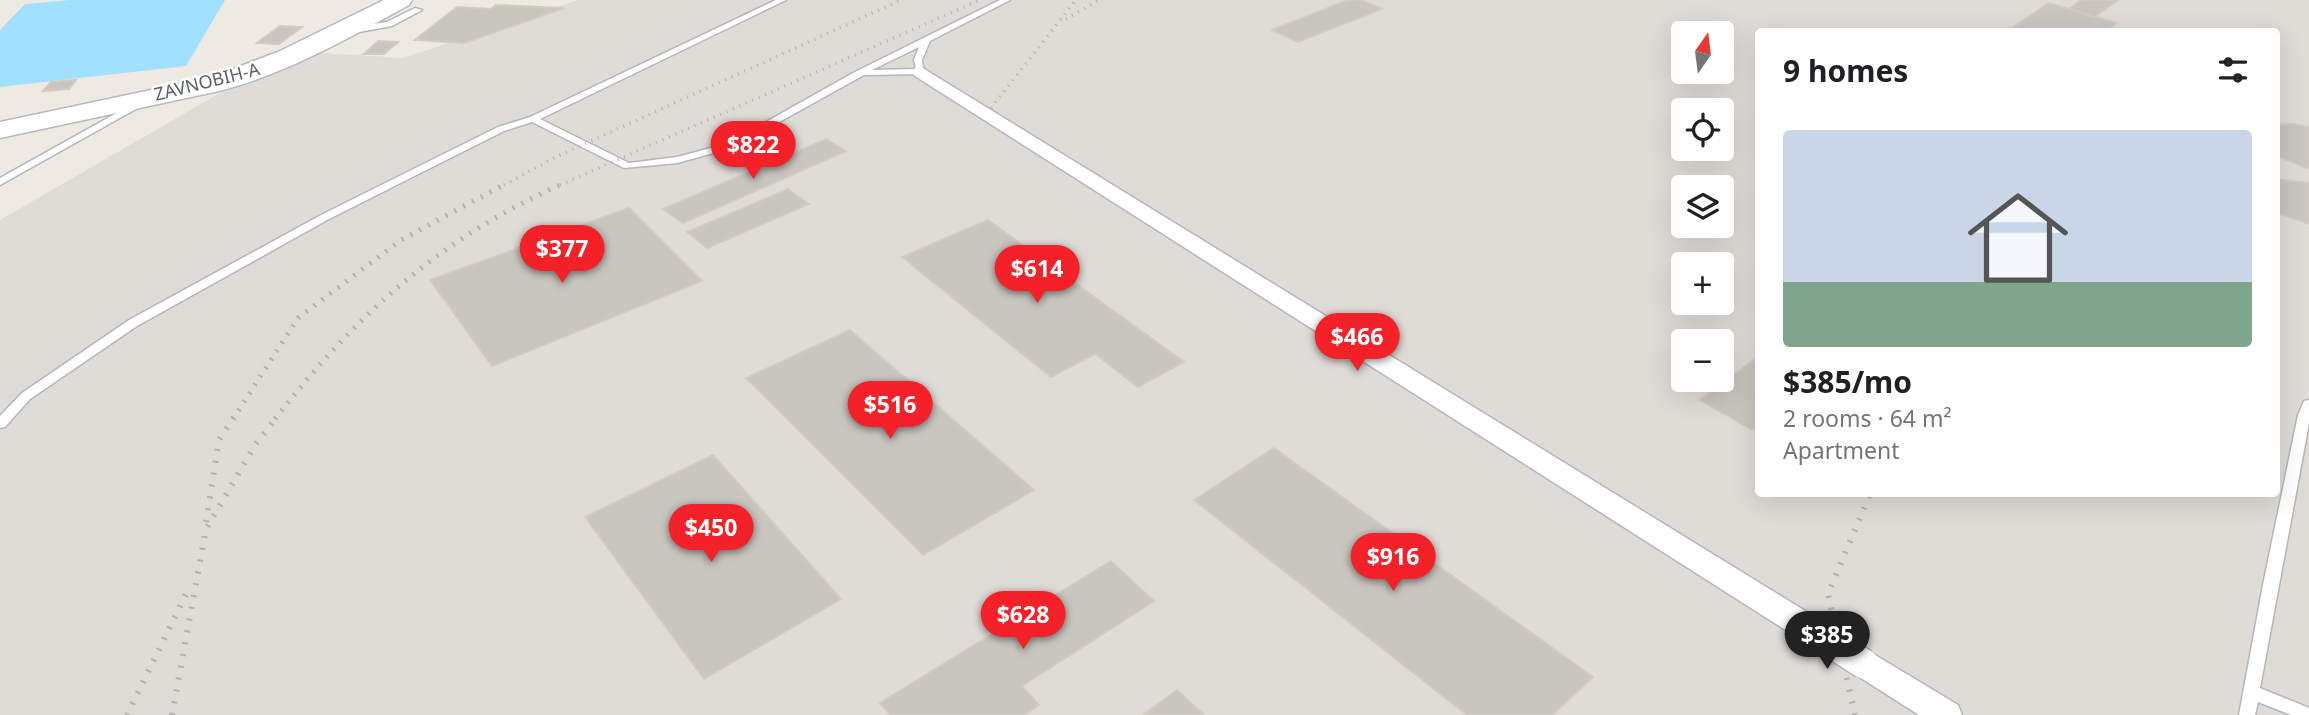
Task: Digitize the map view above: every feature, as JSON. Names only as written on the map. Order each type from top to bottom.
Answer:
[{"type":"main road","name":"ZAVNOBIH-A","points":[[0,130],[219,83],[279,62],[344,31],[410,5]]},
{"type":"street","points":[[921,72],[1945,715]]},
{"type":"lane","points":[[0,424],[26,396],[133,323],[325,217],[501,129],[533,119],[782,0]]},
{"type":"lane","points":[[533,119],[628,166],[652,164],[714,150],[760,129],[856,75],[1006,0]]},
{"type":"lane","points":[[856,75],[887,71],[921,72],[918,60],[926,40]]},
{"type":"lane","points":[[0,181],[152,96]]},
{"type":"lane","points":[[2248,715],[2270,585],[2304,415],[2309,404]]},
{"type":"lane","points":[[2251,692],[2309,715]]},
{"type":"shaded area","points":[[578,0],[2309,0],[2309,715],[0,715],[0,220],[239,82],[321,53],[403,58]]},
{"type":"water","points":[[71,0],[225,0],[186,66],[0,87],[0,30],[25,4]]},
{"type":"building","points":[[1348,0],[1361,0],[1382,9],[1298,42],[1272,30]]},
{"type":"building","points":[[2081,0],[2118,0],[2095,17],[2069,9]]},
{"type":"building","points":[[2049,3],[2117,23],[2110,28],[2012,28]]},
{"type":"building","points":[[496,5],[564,8],[464,43],[415,40],[457,7],[491,9]]},
{"type":"building","points":[[280,26],[302,27],[279,44],[257,43]]},
{"type":"building","points":[[378,41],[398,42],[384,54],[364,54]]},
{"type":"building","points":[[76,80],[69,89],[43,91],[51,82]]},
{"type":"building","points":[[2280,125],[2309,127],[2309,169],[2280,157]]},
{"type":"building","points":[[826,139],[846,151],[683,223],[663,209]]},
{"type":"building","points":[[2280,179],[2309,183],[2309,224],[2280,214]]},
{"type":"building","points":[[788,189],[809,204],[707,248],[687,232]]},
{"type":"building","points":[[629,208],[702,281],[492,366],[430,280]]},
{"type":"building","points":[[988,220],[1184,362],[1138,387],[1095,354],[1051,377],[902,257]]},
{"type":"building","points":[[850,330],[1034,490],[923,555],[746,378]]},
{"type":"building","points":[[1755,359],[1755,429],[1752,430],[1700,400],[1711,392],[1734,392],[1734,375]]},
{"type":"building","points":[[1274,448],[1593,677],[1552,715],[1467,715],[1194,500]]},
{"type":"building","points":[[713,455],[841,599],[704,679],[585,517]]},
{"type":"building","points":[[1111,561],[1154,601],[1022,686],[1039,705],[1024,715],[890,715],[880,703]]},
{"type":"building","points":[[1177,690],[1204,715],[1143,715]]},
{"type":"railway","points":[[504,185],[558,156],[901,0]]},
{"type":"railway","points":[[560,185],[980,0]]},
{"type":"railway","points":[[991,108],[1076,0]]},
{"type":"railway","points":[[1066,19],[1099,0]]},
{"type":"railway","points":[[233,419],[298,318],[401,240],[507,183]]},
{"type":"railway","points":[[275,419],[338,345],[404,282],[478,228],[564,183]]},
{"type":"railway","points":[[206,522],[219,440],[234,417]]},
{"type":"railway","points":[[172,715],[206,529],[255,445],[277,417]]},
{"type":"railway","points":[[1855,715],[1828,594],[1869,497]]},
{"type":"railway","points":[[127,715],[190,586]]}]
